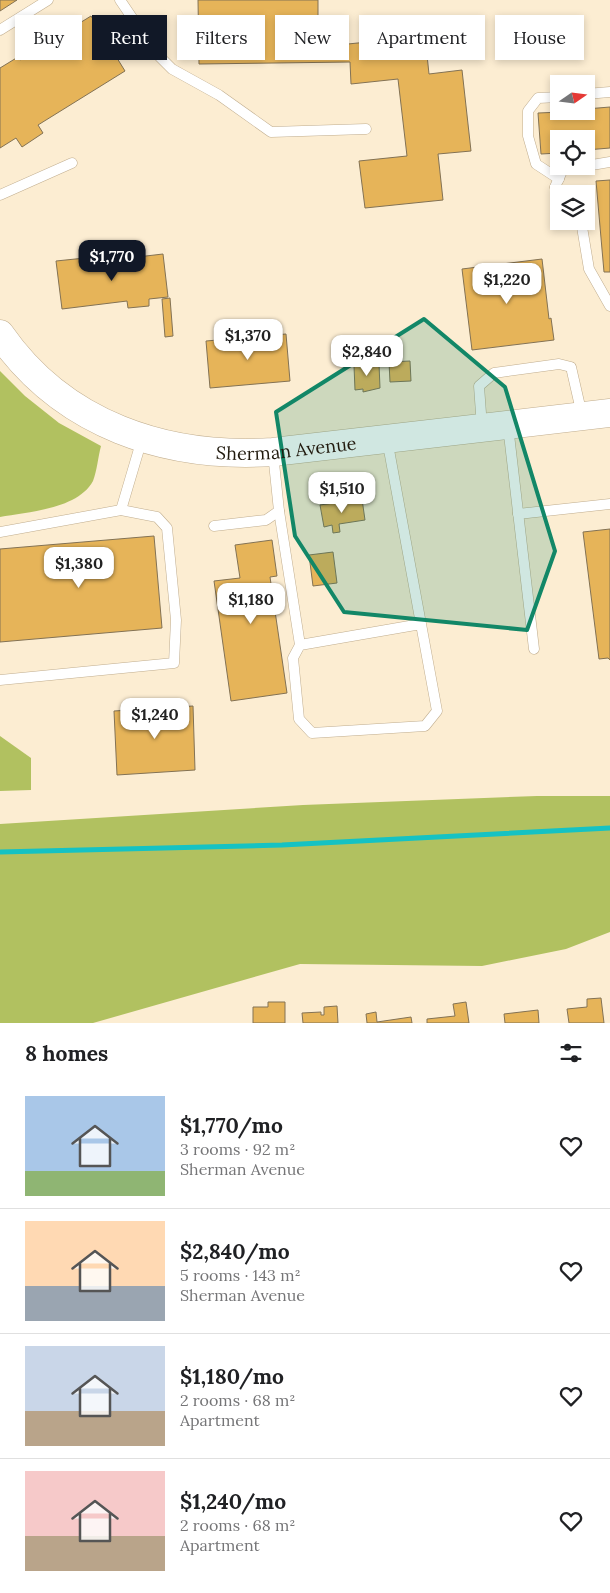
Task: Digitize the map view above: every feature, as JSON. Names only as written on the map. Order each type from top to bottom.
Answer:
[{"type":"main road","name":"Sherman Avenue","points":[[0,334],[35,375],[58,394],[89,415],[142,439],[222,454],[273,452],[610,413]]},
{"type":"lane","points":[[0,30],[48,0]]},
{"type":"lane","points":[[120,0],[156,53],[172,69],[219,95],[271,132],[366,129]]},
{"type":"lane","points":[[595,93],[610,92]]},
{"type":"lane","points":[[550,97],[538,98],[528,111],[528,136],[536,164],[559,179]]},
{"type":"lane","points":[[0,194],[72,162]]},
{"type":"lane","points":[[595,164],[610,162]]},
{"type":"lane","points":[[556,185],[561,175]]},
{"type":"lane","points":[[582,230],[589,269],[610,306]]},
{"type":"lane","points":[[534,648],[518,514],[495,426],[479,386],[494,373],[559,364],[571,366],[582,416]]},
{"type":"lane","points":[[121,510],[142,439]]},
{"type":"lane","points":[[273,452],[300,645],[293,658],[299,719],[312,733],[425,726],[437,711],[386,439]]},
{"type":"lane","points":[[518,514],[610,504]]},
{"type":"lane","points":[[0,532],[121,510],[157,517],[167,528],[176,620],[174,663],[0,680]]},
{"type":"lane","points":[[214,526],[266,520],[280,511]]},
{"type":"lane","points":[[300,645],[421,624]]},
{"type":"highlighted area","points":[[424,319],[505,387],[555,551],[527,630],[344,612],[295,536],[276,412]]},
{"type":"green space","points":[[0,371],[25,396],[59,423],[101,446],[93,481],[76,498],[51,508],[0,517]]},
{"type":"green space","points":[[0,736],[31,758],[31,790],[0,791]]},
{"type":"green space","points":[[537,796],[610,796],[610,932],[566,949],[482,966],[300,964],[93,1023],[0,1023],[0,824],[303,805]]},
{"type":"building","points":[[0,0],[17,0],[0,11]]},
{"type":"building","points":[[198,0],[318,0],[318,15],[275,15],[275,60],[349,60],[349,44],[359,43],[359,60],[428,60],[429,74],[462,70],[471,151],[438,154],[443,200],[365,208],[359,161],[407,156],[398,79],[351,84],[350,62],[199,64],[199,60],[265,60],[265,15],[198,15]]},
{"type":"building","points":[[91,16],[92,18],[92,60],[118,60],[125,71],[38,125],[43,133],[22,147],[16,138],[0,148],[0,68],[15,59],[82,60],[82,22]]},
{"type":"building","points":[[610,107],[610,148],[595,149],[595,130],[550,130],[550,154],[541,154],[538,113],[550,112],[550,120],[595,120],[595,108]]},
{"type":"building","points":[[610,180],[610,272],[604,272],[596,181]]},
{"type":"building","points":[[163,254],[168,297],[149,299],[149,306],[128,308],[127,301],[62,309],[56,261],[85,258],[86,263]]},
{"type":"building","points":[[542,259],[549,319],[551,318],[554,340],[472,350],[462,269]]},
{"type":"building","points":[[170,298],[173,336],[165,337],[162,299]]},
{"type":"building","points":[[286,334],[290,381],[210,388],[206,341]]},
{"type":"building","points":[[410,361],[411,381],[390,382],[389,362]]},
{"type":"building","points":[[379,364],[380,388],[363,392],[363,389],[355,390],[354,366]]},
{"type":"building","points":[[362,499],[365,520],[339,524],[340,532],[333,533],[332,525],[324,527],[320,505]]},
{"type":"building","points":[[610,529],[610,660],[608,658],[599,659],[583,532]]},
{"type":"building","points":[[154,536],[162,628],[0,642],[0,549]]},
{"type":"building","points":[[272,540],[277,576],[270,577],[287,693],[231,701],[214,581],[240,578],[235,545]]},
{"type":"building","points":[[333,552],[337,583],[313,586],[309,555]]},
{"type":"building","points":[[193,706],[195,770],[117,775],[114,711]]},
{"type":"building","points":[[601,998],[604,1023],[569,1023],[567,1009],[587,1007],[587,999]]},
{"type":"building","points":[[268,1002],[285,1002],[285,1023],[253,1023],[253,1007],[268,1007]]},
{"type":"building","points":[[466,1002],[469,1023],[427,1023],[427,1019],[455,1016],[453,1004]]},
{"type":"building","points":[[337,1006],[338,1023],[303,1023],[302,1013],[321,1012],[321,1015],[324,1015],[324,1007]]},
{"type":"building","points":[[538,1010],[539,1023],[505,1023],[504,1014]]},
{"type":"building","points":[[376,1012],[377,1022],[411,1017],[412,1023],[367,1023],[366,1014]]},
{"type":"waterway","points":[[0,852],[282,845],[610,828]]}]
